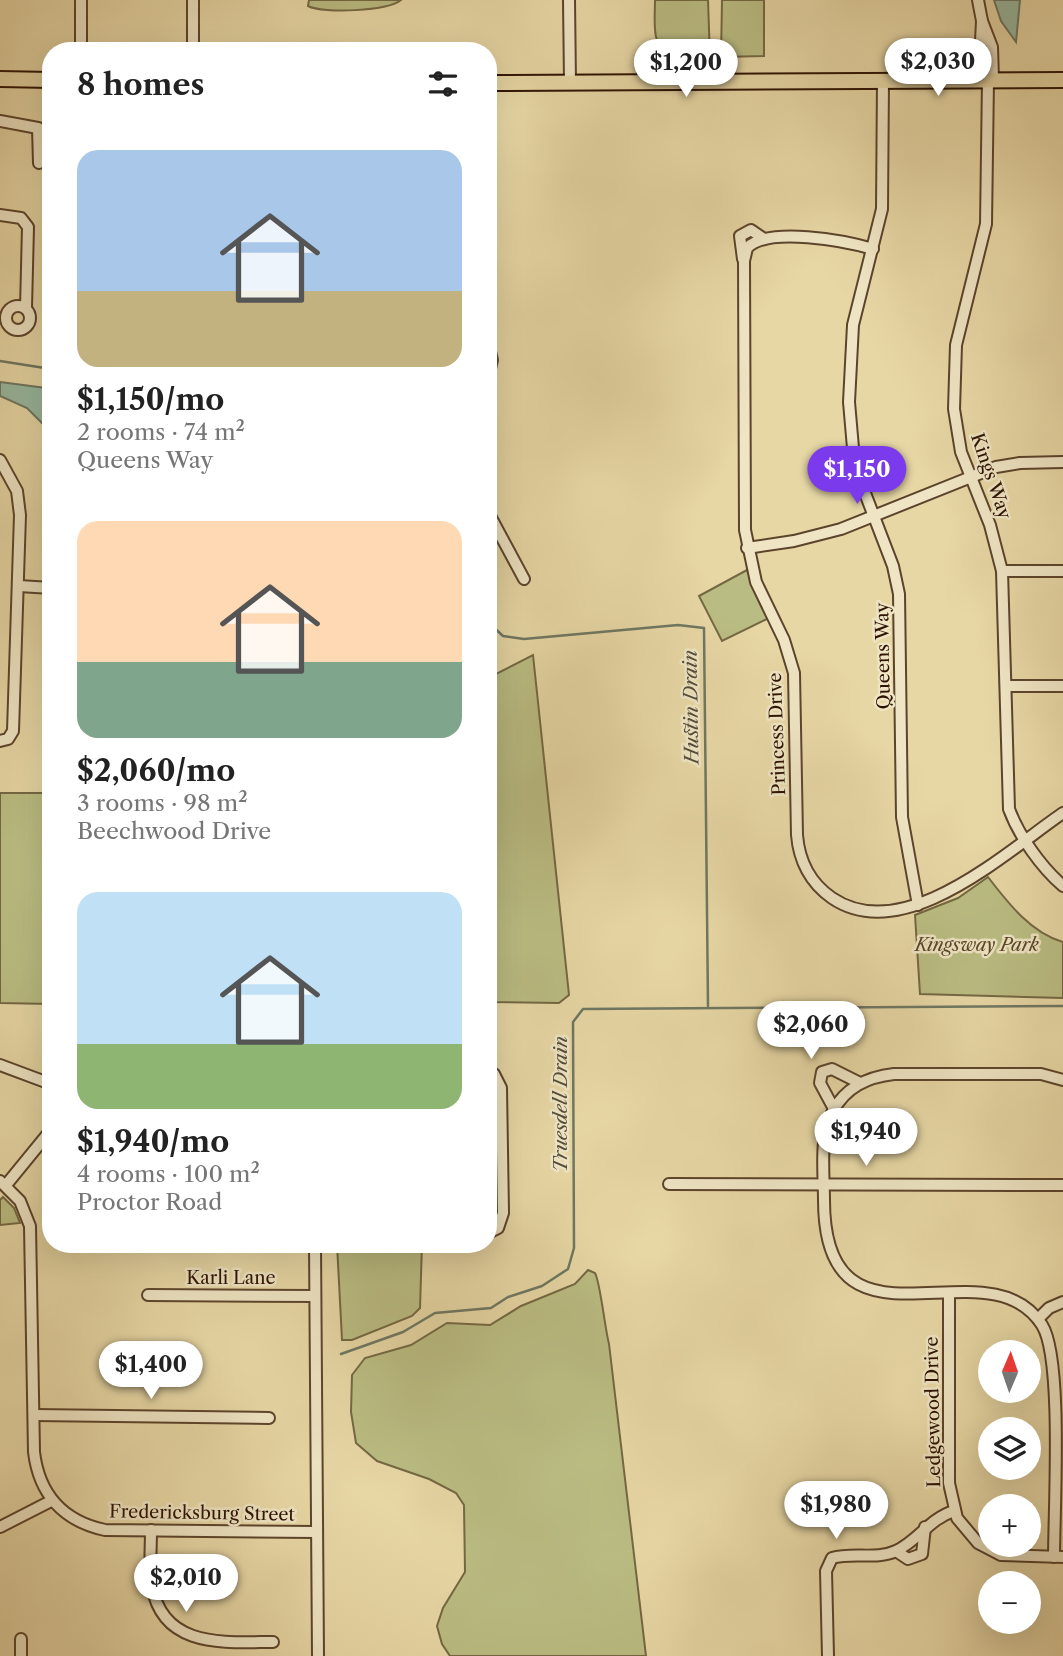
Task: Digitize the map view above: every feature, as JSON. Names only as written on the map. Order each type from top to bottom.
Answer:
[{"type":"main road","points":[[0,79],[42,80]]},
{"type":"main road","points":[[497,83],[1063,80]]},
{"type":"street","points":[[81,0],[81,42]]},
{"type":"street","points":[[193,0],[193,42]]},
{"type":"street","points":[[569,0],[570,82]]},
{"type":"street","name":"Kings Way","points":[[978,0],[987,80],[986,224],[959,328],[954,367],[956,429],[970,476],[990,525],[1002,571],[1007,799],[1014,822],[1063,886]]},
{"type":"street","name":"Queens Way","points":[[883,80],[883,195],[873,249],[853,325],[849,402],[856,463],[893,566],[899,594],[902,817],[918,905]]},
{"type":"street","points":[[0,121],[38,128],[39,163]]},
{"type":"street","points":[[0,215],[20,218],[28,227],[26,308]]},
{"type":"street","name":"Princess Drive","points":[[873,249],[828,239],[764,239],[747,248],[744,261],[747,548],[757,582],[784,640],[794,673],[797,835],[805,866],[824,892],[850,907],[881,911],[918,905],[942,896],[1063,813]]},
{"type":"street","points":[[0,460],[13,479],[20,502],[13,731],[4,740]]},
{"type":"street","points":[[747,548],[811,538],[970,476],[1012,464],[1063,463]]},
{"type":"street","points":[[497,520],[504,527],[524,579]]},
{"type":"street","points":[[1002,571],[1063,571]]},
{"type":"street","points":[[19,586],[42,587]]},
{"type":"street","points":[[1006,686],[1063,686]]},
{"type":"street","points":[[0,1065],[42,1081]]},
{"type":"street","points":[[834,1109],[820,1083],[822,1072],[832,1069],[860,1083]]},
{"type":"street","points":[[1059,1557],[1059,1420],[1053,1352],[1038,1319],[1023,1305],[1003,1296],[884,1292],[864,1286],[848,1276],[834,1259],[826,1240],[824,1184],[825,1137],[834,1109],[844,1095],[860,1083],[894,1074],[1041,1074],[1063,1080]]},
{"type":"street","points":[[497,1079],[501,1088],[503,1200],[503,1213],[497,1228]]},
{"type":"street","points":[[0,1527],[51,1501],[36,1466],[31,1234],[24,1207],[3,1183],[42,1140]]},
{"type":"street","points":[[669,1184],[1063,1185]]},
{"type":"street","points":[[315,1253],[318,1656]]},
{"type":"street","name":"Ledgewood Drive","points":[[949,1293],[949,1482],[954,1511],[968,1535],[996,1553],[1013,1557],[1059,1557]]},
{"type":"street","name":"Karli Lane","points":[[148,1295],[315,1296]]},
{"type":"street","points":[[1038,1319],[1049,1308],[1063,1303]]},
{"type":"street","points":[[34,1415],[269,1418]]},
{"type":"street","name":"Fredericksburg Street","points":[[51,1501],[69,1516],[92,1527],[151,1531],[316,1532]]},
{"type":"street","points":[[828,1656],[828,1563],[838,1556],[880,1556],[896,1551],[925,1527],[954,1511]]},
{"type":"street","points":[[896,1551],[908,1559],[922,1554],[925,1527]]},
{"type":"street","points":[[151,1531],[154,1594],[163,1612],[175,1626],[207,1641],[273,1642]]},
{"type":"street","points":[[21,1639],[21,1656]]},
{"type":"green space","points":[[309,0],[401,0],[383,7],[341,11],[308,6]]},
{"type":"green space","points":[[655,0],[708,0],[710,58],[668,58],[656,39]]},
{"type":"green space","points":[[722,0],[764,0],[764,56],[721,57]]},
{"type":"green space","points":[[747,570],[769,618],[722,641],[699,596]]},
{"type":"green space","points":[[533,655],[569,995],[559,1003],[497,1002],[497,673]]},
{"type":"green space","points":[[0,793],[42,793],[42,1004],[0,1003]]},
{"type":"green space","name":"Kingsway Park","points":[[988,877],[1030,924],[1051,938],[1063,942],[1063,998],[920,994],[915,915],[958,898]]},
{"type":"green space","points":[[3,1197],[14,1208],[20,1223],[0,1225],[0,1200]]},
{"type":"green space","points":[[337,1253],[422,1253],[420,1308],[412,1316],[352,1340],[342,1340]]},
{"type":"green space","points":[[588,1270],[595,1273],[597,1278],[609,1344],[646,1656],[450,1656],[442,1644],[437,1626],[443,1608],[465,1572],[464,1505],[456,1493],[429,1479],[377,1461],[356,1443],[351,1412],[352,1375],[365,1358],[411,1345],[447,1323],[490,1325],[521,1306],[575,1284]]},
{"type":"shaded area","points":[[994,0],[1020,0],[1016,42],[1001,21]]},
{"type":"shaded area","points":[[0,382],[42,387],[42,423],[27,408],[0,396]]},
{"type":"waterway","name":"Hustin Drain","points":[[0,361],[42,368]]},
{"type":"waterway","name":"Hustin Drain","points":[[497,630],[503,636],[524,639],[678,625],[704,628],[708,1006]]},
{"type":"waterway","name":"Truesdell Drain","points":[[341,1354],[403,1332],[435,1313],[491,1308],[508,1297],[542,1286],[568,1269],[574,1248],[573,1022],[583,1009],[1063,1006]]}]
